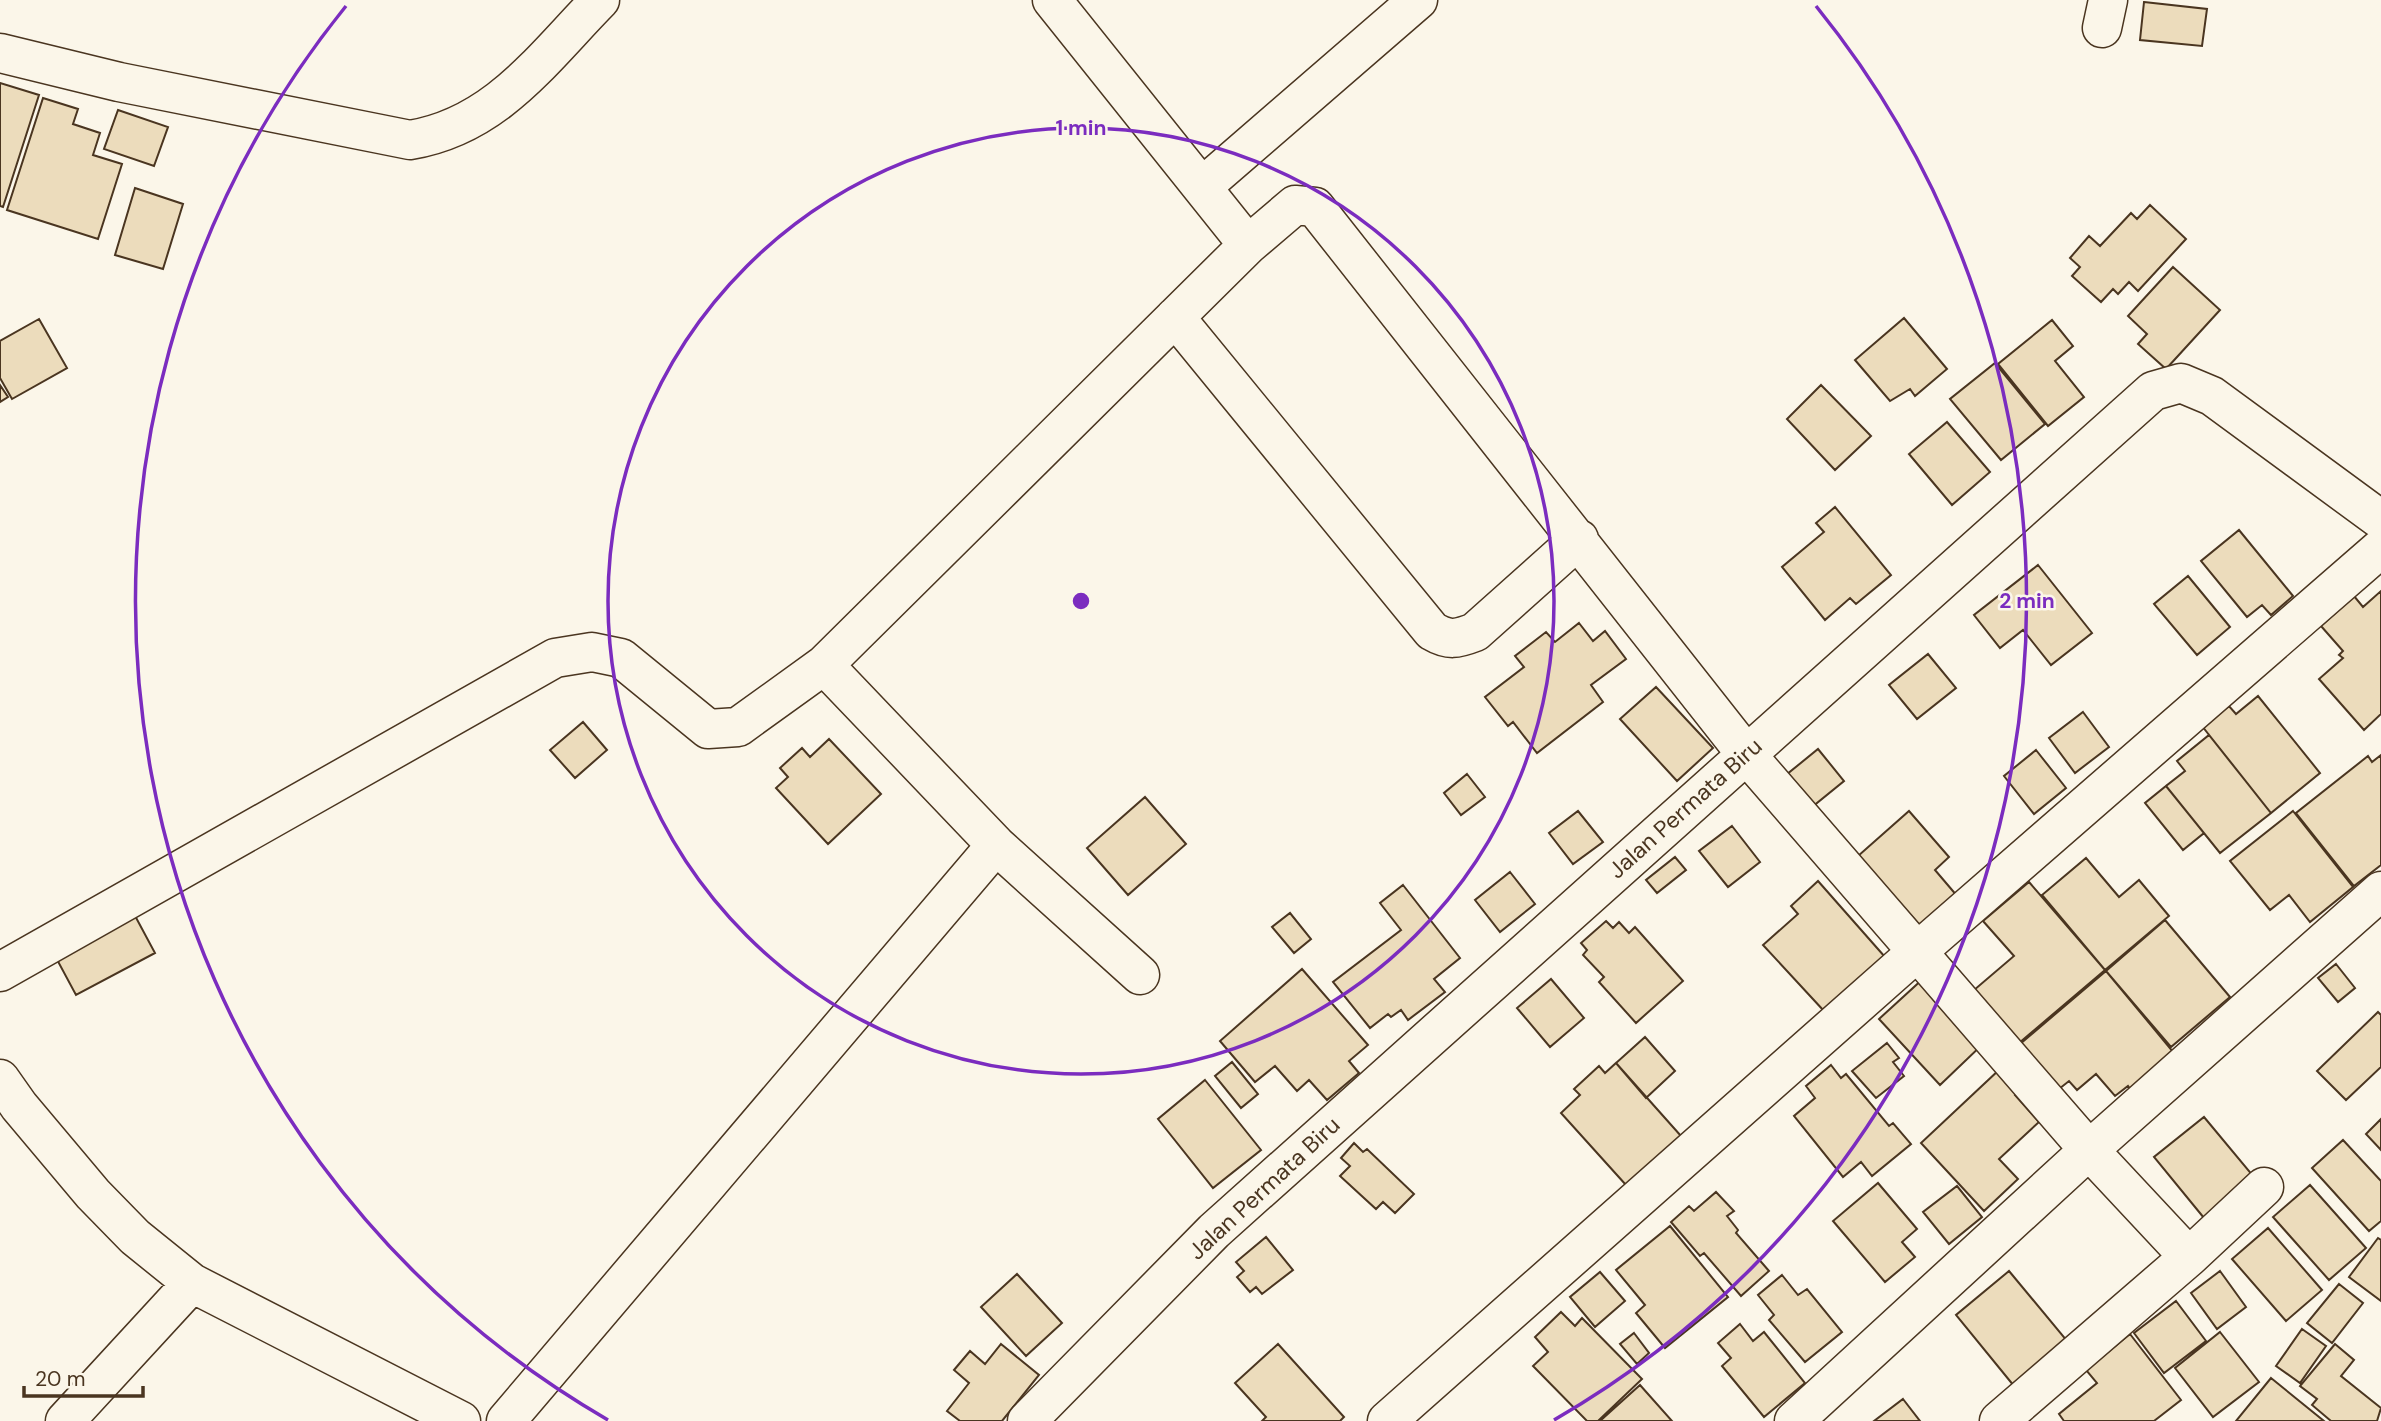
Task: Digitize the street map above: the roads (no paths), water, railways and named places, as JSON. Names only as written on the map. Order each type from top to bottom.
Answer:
[{"type":"street","points":[[0,53],[119,82],[410,140],[440,135],[494,107],[600,0]]},
{"type":"street","points":[[1052,0],[1248,245]]},
{"type":"street","points":[[1202,187],[1418,0]]},
{"type":"street","points":[[0,972],[555,658],[592,652],[621,658],[708,729],[738,727],[824,665],[1248,245],[1295,205],[1315,207],[1746,754],[2089,1150],[2189,1257]]},
{"type":"street","points":[[1175,317],[1432,631],[1445,638],[1456,639],[1475,632],[1579,539]]},
{"type":"street","name":"Jalan Permata Biru","points":[[1027,1421],[1214,1231],[2153,391],[2181,383],[2212,396],[2381,520]]},
{"type":"street","points":[[1387,1421],[1918,951],[2381,548]]},
{"type":"street","points":[[824,665],[996,845],[1140,975]]},
{"type":"street","points":[[506,1421],[996,845]]},
{"type":"street","points":[[1794,1421],[2089,1150],[2381,891]]},
{"type":"street","points":[[0,1079],[19,1106],[93,1194],[135,1237],[192,1283],[461,1421]]},
{"type":"street","points":[[1999,1421],[2189,1257],[2264,1187]]},
{"type":"street","points":[[65,1421],[192,1283]]}]
